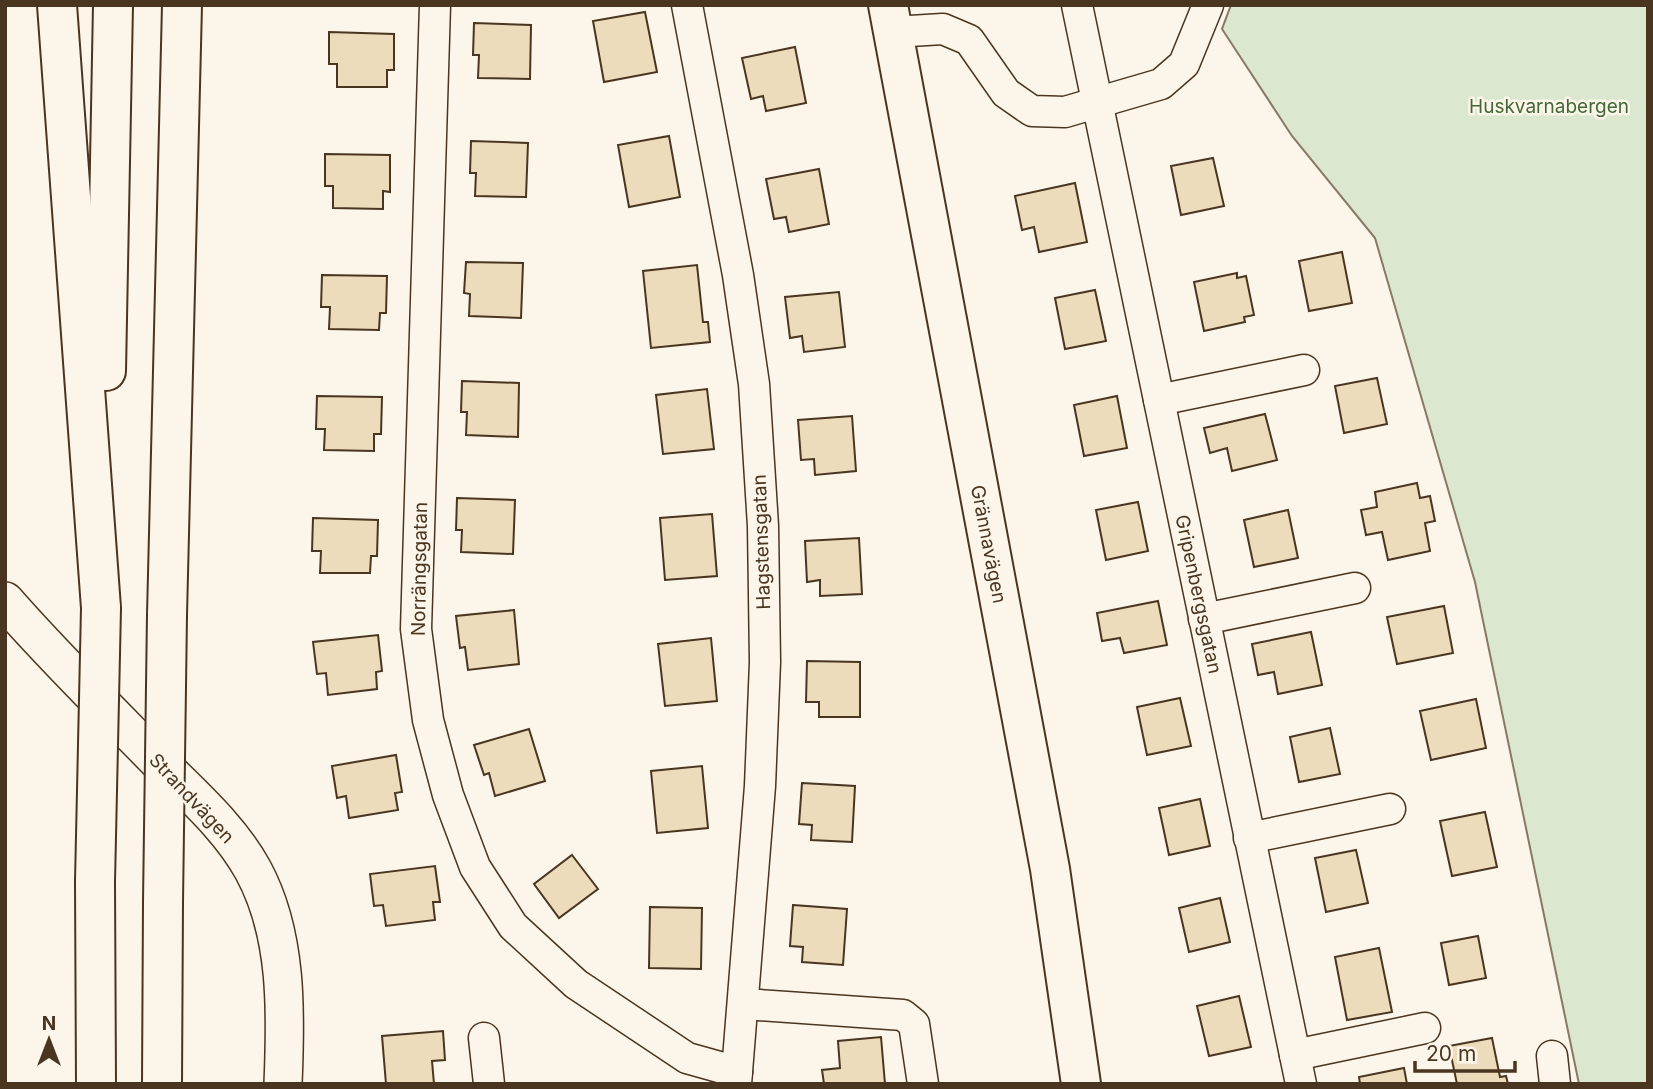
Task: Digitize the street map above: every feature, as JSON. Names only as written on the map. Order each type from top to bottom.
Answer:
[{"type":"main road","points":[[57,5],[101,607]]},
{"type":"main road","points":[[96,1084],[95,881],[113,5]]},
{"type":"main road","points":[[162,1084],[167,615],[182,5]]},
{"type":"main road","name":"Grännavägen","points":[[891,19],[1048,856],[1081,1084]]},
{"type":"street","name":"Norrängsgatan","points":[[435,5],[416,629],[428,720],[448,795],[475,867],[513,926],[576,984],[687,1058],[737,1078]]},
{"type":"street","name":"Hagstensgatan","points":[[687,5],[738,275],[754,384],[763,526],[765,662],[760,786],[737,1078]]},
{"type":"street","name":"Gripenbergsgatan","points":[[1077,5],[1301,1084]]},
{"type":"street","points":[[891,19],[943,29],[969,40],[1006,93],[1032,111],[1065,112],[1161,84],[1184,64],[1208,5]]},
{"type":"street","points":[[1159,400],[1304,370]]},
{"type":"street","points":[[1204,619],[1354,588]]},
{"type":"street","name":"Strandvägen","points":[[5,601],[43,644],[224,828],[254,872],[268,911],[284,983],[282,1084]]},
{"type":"street","points":[[1250,838],[1390,809]]},
{"type":"street","points":[[744,1004],[903,1015],[914,1024],[919,1040],[923,1084]]},
{"type":"street","points":[[1295,1055],[1425,1028]]},
{"type":"street","points":[[484,1038],[489,1084]]},
{"type":"green space","name":"Huskvarnabergen","points":[[1231,5],[1648,5],[1648,1084],[1579,1084],[1475,582],[1375,238],[1292,136],[1222,29]]},
{"type":"building","points":[[645,12],[657,72],[604,82],[593,21]]},
{"type":"building","points":[[474,23],[531,25],[530,79],[478,78],[479,55],[473,55]]},
{"type":"building","points":[[329,32],[394,34],[394,70],[387,70],[387,87],[337,87],[337,64],[329,64]]},
{"type":"building","points":[[795,47],[806,103],[766,111],[763,96],[751,99],[742,58]]},
{"type":"building","points":[[669,136],[680,197],[629,207],[618,145]]},
{"type":"building","points":[[471,141],[528,143],[526,197],[475,196],[476,173],[470,173]]},
{"type":"building","points":[[325,154],[390,155],[390,192],[383,191],[383,209],[333,208],[333,186],[325,186]]},
{"type":"building","points":[[1213,158],[1224,206],[1181,215],[1171,166]]},
{"type":"building","points":[[819,169],[829,224],[789,232],[786,217],[774,219],[766,179]]},
{"type":"building","points":[[1075,183],[1087,242],[1039,252],[1034,227],[1022,230],[1015,196]]},
{"type":"building","points":[[1342,252],[1352,303],[1309,311],[1299,261]]},
{"type":"building","points":[[466,262],[523,263],[521,318],[469,316],[470,294],[464,293]]},
{"type":"building","points":[[697,265],[703,322],[708,322],[710,342],[651,348],[643,271]]},
{"type":"building","points":[[1237,273],[1237,278],[1246,276],[1254,315],[1244,317],[1245,322],[1204,331],[1194,282]]},
{"type":"building","points":[[322,275],[387,276],[386,313],[380,313],[379,330],[329,329],[330,307],[321,307]]},
{"type":"building","points":[[1095,290],[1106,341],[1065,349],[1055,298]]},
{"type":"building","points":[[839,292],[845,347],[804,352],[802,336],[790,338],[785,297]]},
{"type":"building","points":[[1377,378],[1387,424],[1344,433],[1335,386]]},
{"type":"building","points":[[462,381],[519,383],[518,437],[466,435],[467,412],[461,412]]},
{"type":"building","points":[[707,389],[714,449],[663,454],[656,395]]},
{"type":"building","points":[[317,396],[382,397],[381,434],[374,434],[374,451],[324,450],[325,429],[316,429]]},
{"type":"building","points":[[1117,396],[1127,448],[1084,456],[1074,405]]},
{"type":"building","points":[[1265,414],[1277,460],[1232,471],[1227,448],[1210,453],[1204,428]]},
{"type":"building","points":[[852,416],[856,471],[815,475],[814,459],[801,460],[798,420]]},
{"type":"building","points":[[1417,483],[1420,498],[1430,496],[1435,521],[1425,523],[1430,551],[1388,560],[1382,532],[1366,535],[1361,510],[1377,507],[1375,492]]},
{"type":"building","points":[[457,498],[515,500],[513,554],[461,552],[462,530],[456,530]]},
{"type":"building","points":[[1138,502],[1148,551],[1106,560],[1096,510]]},
{"type":"building","points":[[1288,510],[1298,558],[1254,567],[1244,520]]},
{"type":"building","points":[[712,514],[717,576],[665,580],[660,518]]},
{"type":"building","points":[[313,518],[378,520],[377,556],[371,556],[370,573],[320,573],[321,551],[312,551]]},
{"type":"building","points":[[859,538],[862,594],[820,596],[820,580],[807,582],[805,541]]},
{"type":"building","points":[[1158,601],[1167,645],[1124,653],[1120,638],[1102,641],[1097,613]]},
{"type":"building","points":[[1444,606],[1453,653],[1397,664],[1387,617]]},
{"type":"building","points":[[514,610],[519,664],[468,670],[465,647],[460,648],[456,616]]},
{"type":"building","points":[[1311,632],[1322,685],[1278,694],[1274,672],[1258,675],[1252,644]]},
{"type":"building","points":[[378,635],[382,671],[376,672],[377,689],[328,695],[326,673],[317,674],[313,642]]},
{"type":"building","points":[[711,638],[717,701],[665,706],[658,644]]},
{"type":"building","points":[[807,661],[860,662],[860,717],[819,717],[819,702],[806,702]]},
{"type":"building","points":[[1180,698],[1191,746],[1147,755],[1137,707]]},
{"type":"building","points":[[1476,699],[1486,748],[1431,760],[1420,711]]},
{"type":"building","points":[[1330,728],[1340,774],[1299,782],[1290,737]]},
{"type":"building","points":[[529,729],[545,781],[495,796],[489,773],[484,775],[474,745]]},
{"type":"building","points":[[396,755],[402,792],[395,793],[398,810],[349,818],[346,796],[337,798],[332,766]]},
{"type":"building","points":[[702,766],[708,828],[657,833],[651,771]]},
{"type":"building","points":[[802,783],[855,786],[852,842],[811,840],[812,825],[799,824]]},
{"type":"building","points":[[1200,799],[1210,846],[1169,855],[1159,808]]},
{"type":"building","points":[[1485,812],[1497,867],[1452,876],[1440,821]]},
{"type":"building","points":[[1356,850],[1368,903],[1326,912],[1315,858]]},
{"type":"building","points":[[572,855],[598,889],[559,918],[534,884]]},
{"type":"building","points":[[435,866],[440,902],[433,902],[435,920],[386,926],[383,905],[374,906],[370,874]]},
{"type":"building","points":[[1220,898],[1230,942],[1189,952],[1179,908]]},
{"type":"building","points":[[793,905],[847,909],[843,965],[802,962],[803,947],[790,946]]},
{"type":"building","points":[[650,907],[702,908],[701,969],[649,968]]},
{"type":"building","points":[[1478,936],[1486,978],[1449,985],[1441,943]]},
{"type":"building","points":[[1379,948],[1392,1012],[1347,1020],[1335,957]]},
{"type":"building","points":[[1239,996],[1251,1047],[1209,1056],[1197,1006]]},
{"type":"building","points":[[443,1031],[445,1060],[432,1061],[434,1084],[386,1084],[382,1036]]},
{"type":"building","points":[[881,1037],[885,1084],[824,1084],[822,1070],[840,1068],[838,1041]]},
{"type":"building","points":[[1492,1038],[1500,1077],[1506,1076],[1508,1084],[1457,1084],[1449,1046]]},
{"type":"building","points":[[1404,1068],[1407,1084],[1360,1084],[1359,1077]]}]
